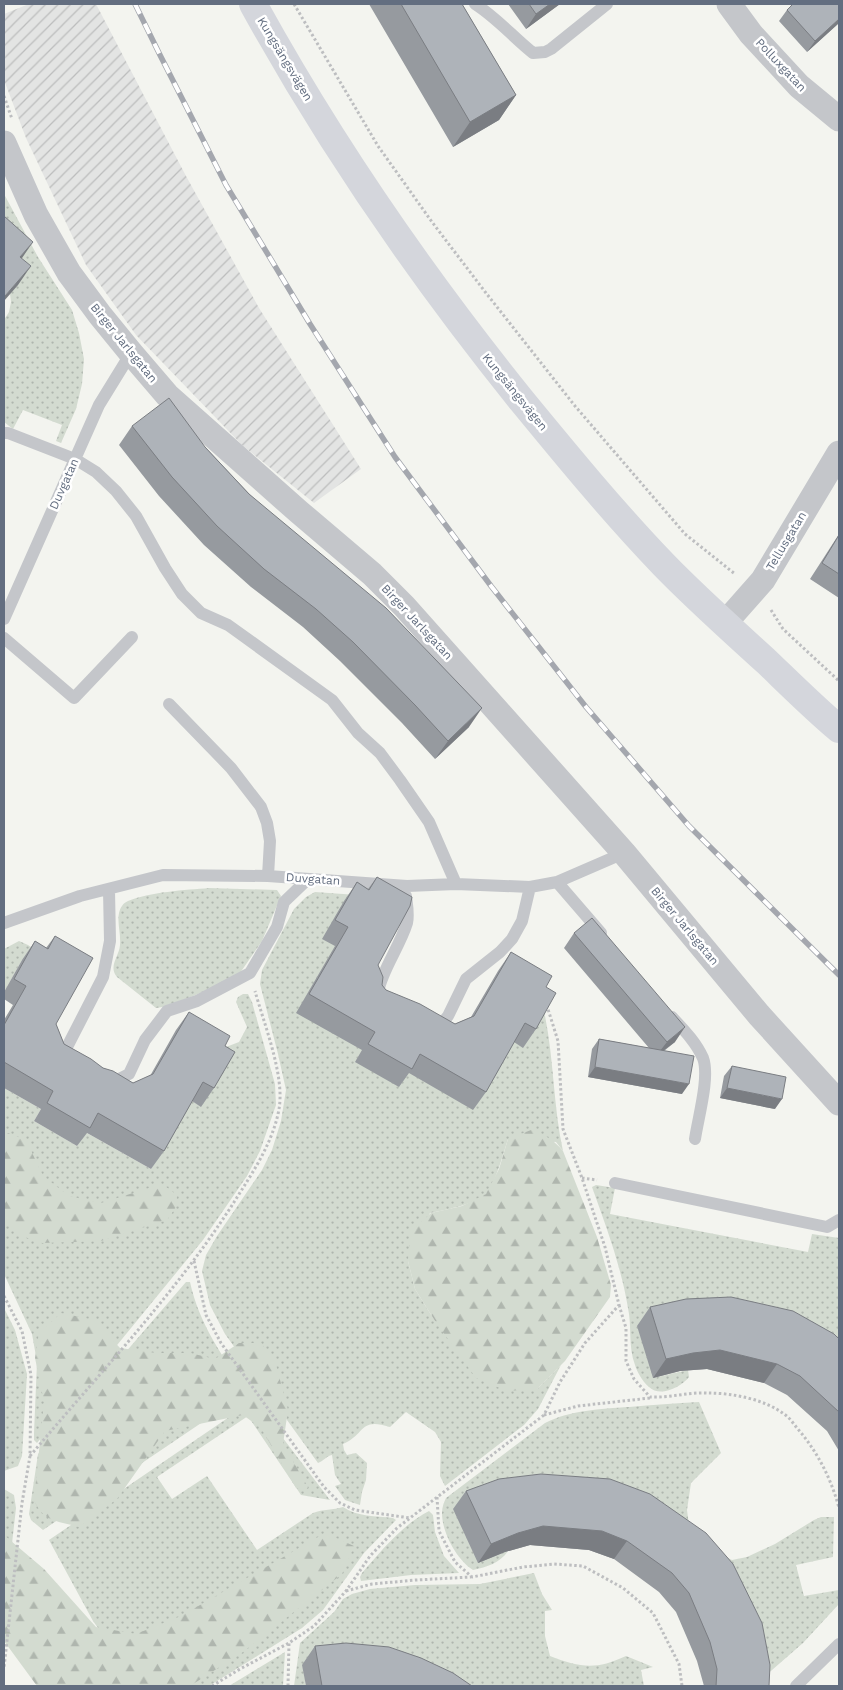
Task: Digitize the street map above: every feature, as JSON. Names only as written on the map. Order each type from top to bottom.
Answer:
[{"type":"street","name":"Kungsängsvägen","points":[[253,4],[329,132],[436,291],[567,456],[665,565],[839,730]]},
{"type":"street","name":"Polluxgatan","points":[[729,4],[752,34],[799,86],[839,119]]},
{"type":"street","name":"Birger Jarlsgatan","points":[[4,143],[36,215],[70,273],[130,353],[167,394],[299,512],[372,574],[404,606],[624,853],[759,1015],[839,1103]]},
{"type":"street","name":"Tellusgatan","points":[[725,623],[763,580],[839,453]]},
{"type":"lane","points":[[475,4],[493,16],[533,53],[545,52],[551,49],[607,4]]},
{"type":"lane","name":"Duvgatan","points":[[4,619],[99,405],[130,353]]},
{"type":"lane","points":[[4,433],[75,459],[96,472],[116,491],[136,516],[182,594],[201,613],[228,626],[332,700],[358,733],[380,753],[429,822],[456,884]]},
{"type":"lane","points":[[4,638],[74,698],[132,637]]},
{"type":"lane","points":[[169,704],[231,768],[261,807],[267,823],[270,841],[268,876]]},
{"type":"lane","name":"Duvgatan","points":[[4,923],[80,896],[163,875],[268,876],[407,886],[456,884],[530,887],[557,882],[624,853]]},
{"type":"lane","points":[[95,1080],[109,1084],[128,1074],[145,1040],[167,1011],[197,1001],[250,973],[276,927],[284,902],[308,879]]},
{"type":"lane","points":[[557,882],[608,942]]},
{"type":"lane","points":[[386,1005],[377,1002],[380,983],[408,922],[407,886]]},
{"type":"lane","points":[[422,1021],[439,1027],[448,1016],[466,979],[500,952],[512,939],[522,921],[530,887]]},
{"type":"lane","points":[[82,1070],[70,1060],[66,1049],[103,977],[110,941],[109,890]]},
{"type":"lane","points":[[667,1011],[693,1041],[703,1058],[706,1073],[694,1139]]},
{"type":"lane","points":[[615,1183],[827,1227],[839,1220]]},
{"type":"lane","points":[[796,1686],[839,1644]]},
{"type":"path","points":[[294,4],[378,146],[427,216],[575,406],[685,534],[755,590],[769,606],[783,629],[839,681]]},
{"type":"path","points":[[30,1456],[194,1260],[221,1224],[251,1175],[271,1137],[280,1108],[280,1087],[272,1050],[250,973]]},
{"type":"path","points":[[545,999],[558,1041],[563,1129],[582,1178],[602,1239],[620,1305],[626,1328],[626,1361],[634,1379],[650,1398]]},
{"type":"path","points":[[194,1260],[206,1314],[221,1343],[324,1486],[340,1503],[355,1510],[410,1518]]},
{"type":"path","points":[[4,1296],[22,1331],[31,1375],[30,1456],[22,1504],[4,1668]]},
{"type":"path","points":[[544,1415],[560,1382],[585,1343],[620,1305]]},
{"type":"path","points":[[212,1686],[289,1643],[314,1626],[346,1591],[370,1556],[397,1528],[544,1415],[578,1406],[706,1392],[762,1403],[784,1414],[805,1438],[827,1472],[839,1508]]},
{"type":"path","points":[[437,1498],[439,1531],[455,1562],[472,1577]]},
{"type":"path","points":[[346,1591],[372,1584],[472,1577],[523,1567],[554,1564],[583,1566],[623,1588],[653,1613],[679,1664],[682,1686]]},
{"type":"path","points":[[288,1686],[289,1643]]},
{"type":"shaded area","points":[[29,4],[96,4],[186,176],[259,308],[361,469],[314,503],[242,445],[136,335],[86,265],[26,138],[4,80],[4,14]]},
{"type":"green space","points":[[4,194],[38,257],[72,310],[79,333],[84,359],[82,384],[76,409],[61,443],[56,441],[62,425],[23,410],[13,429],[4,422],[4,320],[9,312],[11,302],[4,246]]},
{"type":"green space","points":[[209,888],[277,890],[281,896],[262,941],[240,973],[222,984],[169,1006],[156,1008],[117,977],[115,973],[114,965],[120,945],[118,921],[120,909],[126,902],[146,895]]},
{"type":"green space","points":[[315,892],[399,898],[335,946],[407,1073],[512,1041],[544,1011],[563,1151],[556,1142],[508,1139],[496,1176],[486,1194],[468,1204],[430,1213],[408,1261],[415,1289],[435,1321],[537,1389],[561,1365],[538,1409],[524,1425],[445,1486],[440,1476],[441,1442],[435,1432],[406,1412],[390,1427],[380,1424],[368,1425],[343,1444],[347,1455],[356,1453],[367,1463],[366,1480],[360,1505],[345,1500],[335,1486],[341,1484],[335,1475],[332,1455],[318,1463],[225,1334],[210,1305],[202,1271],[206,1255],[217,1236],[262,1170],[272,1150],[281,1121],[286,1090],[260,984],[262,970],[294,909],[306,897]]},
{"type":"green space","points":[[19,941],[42,954],[22,960],[4,992],[4,949]]},
{"type":"green space","points":[[248,994],[252,1002],[275,1084],[276,1105],[260,1151],[247,1176],[203,1240],[37,1443],[34,1440],[34,1433],[37,1362],[32,1334],[4,1274],[4,1088],[41,1109],[34,1121],[77,1146],[85,1132],[151,1169],[190,1100],[201,1106],[213,1052],[239,1042],[247,1027],[236,1002],[238,997]]},
{"type":"green space","points":[[531,1130],[548,1138],[563,1151],[597,1237],[611,1285],[610,1297],[565,1361],[537,1389],[507,1391],[476,1378],[435,1321],[415,1289],[408,1261],[410,1232],[431,1213],[462,1206],[486,1194],[499,1169],[508,1139]]},
{"type":"green space","points":[[8,1133],[26,1140],[43,1176],[69,1196],[101,1203],[162,1184],[177,1195],[176,1207],[167,1220],[101,1241],[42,1243],[19,1235],[4,1221],[4,1138]]},
{"type":"green space","points":[[596,1185],[615,1188],[610,1214],[808,1252],[812,1234],[839,1238],[839,1369],[780,1330],[653,1378],[688,1370],[689,1377],[670,1390],[659,1391],[649,1387],[639,1374],[633,1358],[625,1292],[613,1246],[592,1187]]},
{"type":"green space","points":[[186,1282],[190,1282],[199,1312],[213,1340],[247,1392],[43,1530],[31,1520],[29,1514],[38,1454]]},
{"type":"green space","points":[[4,1308],[15,1330],[27,1374],[22,1456],[18,1466],[4,1471]]},
{"type":"green space","points":[[61,1313],[94,1320],[120,1348],[156,1353],[190,1353],[215,1359],[239,1343],[261,1343],[275,1361],[288,1410],[283,1444],[308,1487],[305,1491],[296,1488],[261,1428],[243,1415],[165,1431],[117,1499],[79,1527],[47,1517],[42,1513],[34,1500],[44,1402],[35,1358],[39,1333]]},
{"type":"green space","points":[[254,1400],[330,1500],[301,1495],[248,1416],[157,1477],[172,1499],[207,1476],[257,1550],[313,1513],[320,1511],[343,1507],[361,1514],[396,1520],[364,1553],[323,1610],[302,1628],[209,1686],[155,1686],[115,1652],[93,1621],[49,1540]]},
{"type":"green space","points":[[699,1402],[721,1453],[691,1483],[687,1510],[689,1525],[716,1552],[732,1560],[747,1557],[775,1544],[814,1520],[821,1517],[834,1517],[833,1557],[796,1565],[804,1596],[839,1590],[839,1604],[803,1643],[757,1683],[597,1498],[478,1562],[508,1551],[488,1566],[473,1570],[456,1553],[443,1521],[442,1509],[446,1498],[545,1423],[565,1415],[586,1411]]},
{"type":"green space","points":[[4,1489],[14,1495],[16,1508],[4,1615]]},
{"type":"green space","points":[[429,1511],[433,1515],[435,1532],[444,1556],[459,1573],[411,1575],[361,1581],[362,1573],[393,1539],[410,1523]]},
{"type":"green space","points":[[325,1533],[354,1546],[342,1574],[243,1652],[190,1686],[37,1686],[4,1641],[4,1535],[44,1569],[96,1627],[136,1634],[181,1616]]},
{"type":"green space","points":[[534,1573],[542,1594],[552,1610],[545,1611],[545,1636],[550,1656],[588,1666],[606,1664],[626,1656],[653,1667],[641,1670],[644,1686],[429,1686],[303,1665],[306,1686],[294,1686],[300,1643],[334,1612],[343,1599],[352,1594],[370,1589],[415,1585],[480,1584]]},
{"type":"green space","points":[[285,1652],[283,1686],[229,1686]]},
{"type":"building","points":[[401,4],[462,4],[516,95],[470,122]]},
{"type":"building","points":[[529,4],[550,4],[536,14]]},
{"type":"building","points":[[793,4],[839,4],[839,19],[815,41],[787,10]]},
{"type":"building","points":[[4,216],[33,242],[20,257],[31,266],[5,296],[4,294]]},
{"type":"building","points":[[169,398],[205,447],[249,494],[386,608],[482,708],[448,741],[353,642],[316,609],[264,569],[217,526],[172,477],[132,426]]},
{"type":"building","points":[[839,535],[839,574],[822,563]]},
{"type":"building","points":[[377,877],[412,897],[410,906],[378,965],[383,977],[382,985],[386,990],[420,1004],[455,1024],[474,1016],[511,952],[552,976],[546,987],[556,993],[536,1029],[525,1023],[486,1092],[420,1054],[412,1069],[368,1044],[375,1032],[309,994],[348,927],[335,920],[357,882],[369,890]]},
{"type":"building","points":[[592,918],[685,1027],[667,1042],[574,933]]},
{"type":"building","points":[[55,936],[93,958],[56,1024],[64,1044],[103,1068],[113,1071],[133,1083],[153,1074],[189,1012],[230,1036],[225,1046],[235,1052],[214,1088],[203,1082],[164,1151],[98,1113],[90,1128],[47,1103],[53,1091],[4,1062],[4,1025],[26,986],[14,979],[35,941],[48,949]]},
{"type":"building","points":[[599,1039],[694,1056],[689,1084],[595,1067]]},
{"type":"building","points":[[732,1066],[786,1077],[782,1099],[727,1088]]},
{"type":"building","points":[[731,1297],[793,1311],[834,1334],[839,1339],[839,1412],[800,1376],[777,1364],[720,1350],[666,1359],[650,1307],[686,1299]]},
{"type":"building","points":[[541,1474],[610,1479],[650,1494],[706,1533],[733,1564],[762,1623],[770,1665],[769,1686],[716,1686],[717,1669],[710,1642],[689,1593],[672,1573],[627,1541],[602,1531],[543,1526],[518,1533],[491,1544],[466,1491],[499,1479]]},
{"type":"building","points":[[346,1643],[389,1647],[421,1658],[453,1673],[472,1686],[322,1686],[315,1646]]},
{"type":"railway","points":[[135,4],[226,185],[310,324],[395,457],[491,586],[586,707],[689,826],[839,975]]}]
